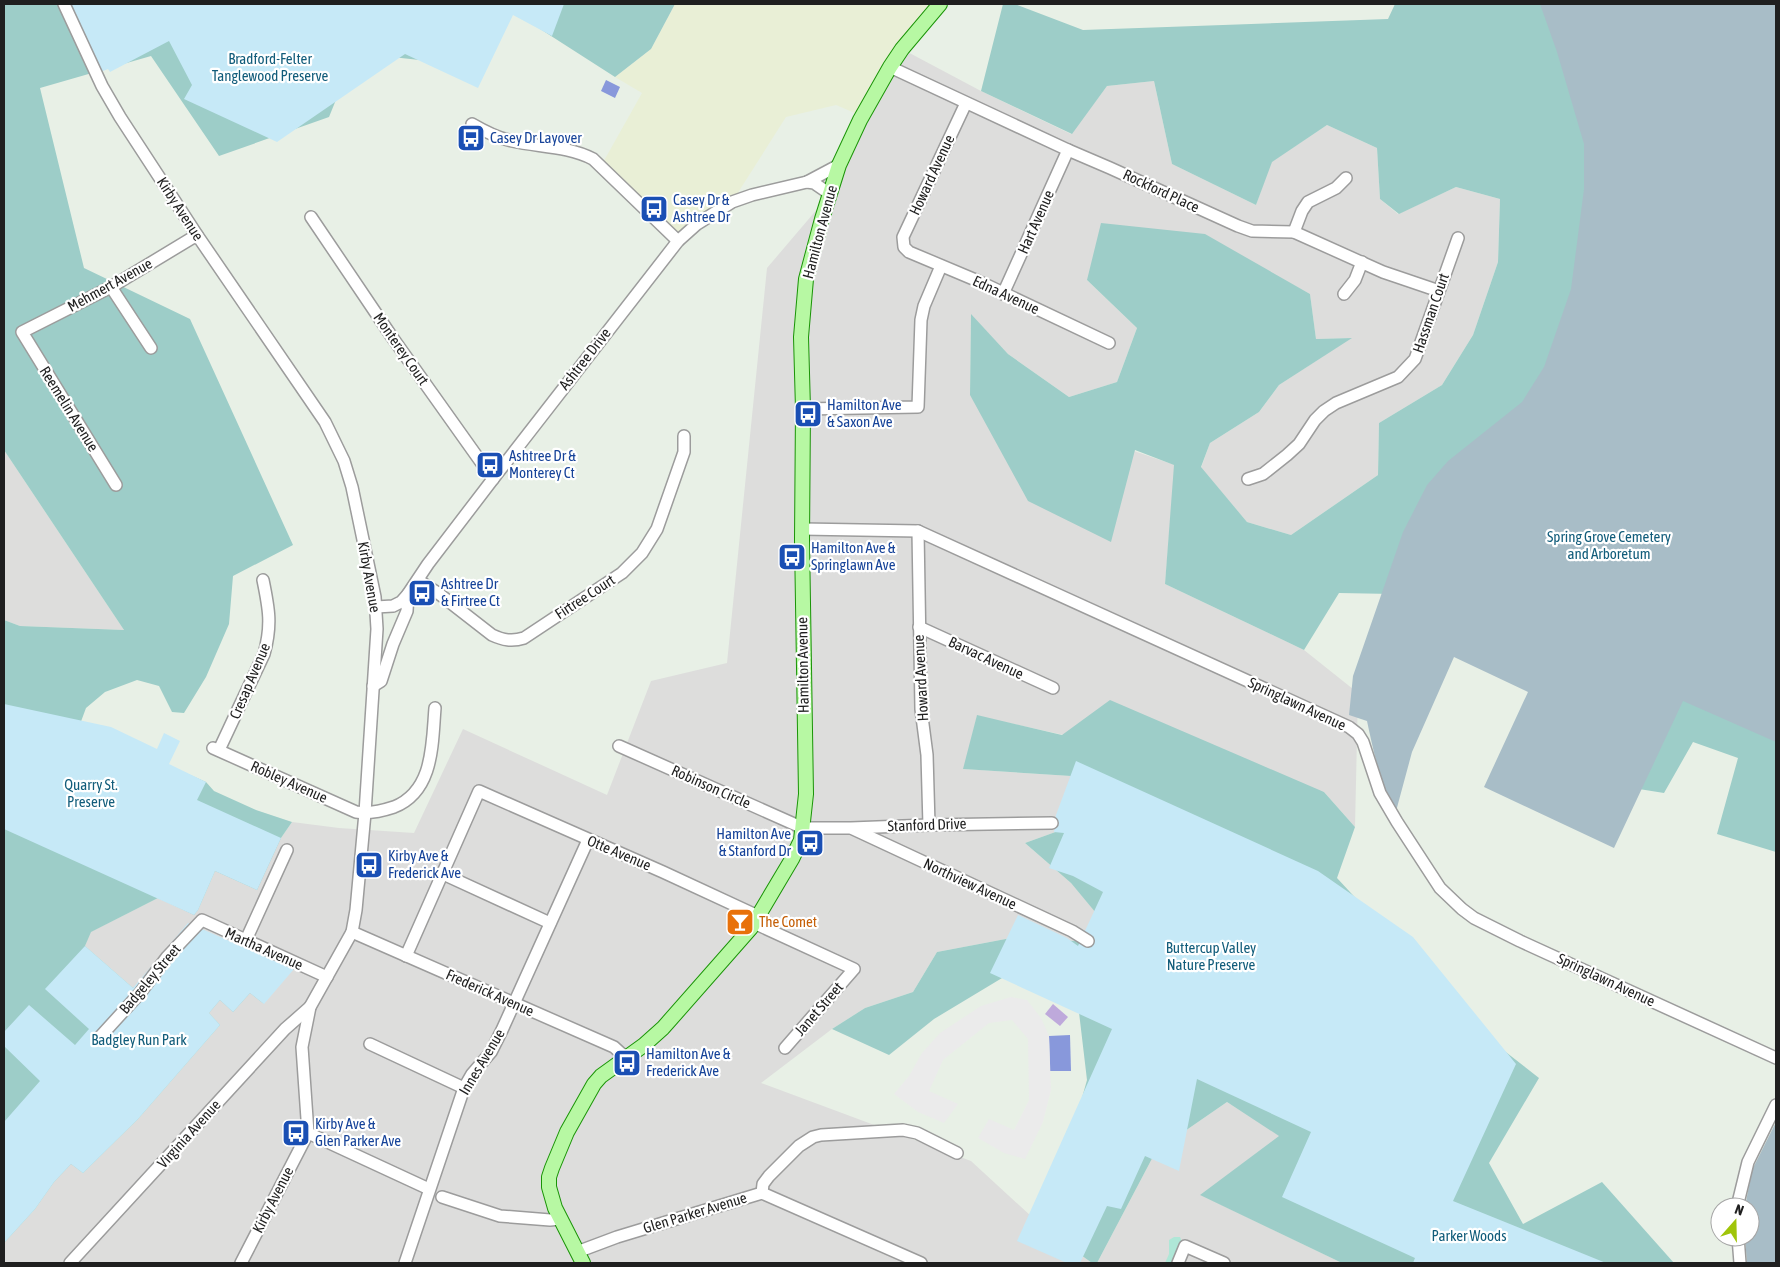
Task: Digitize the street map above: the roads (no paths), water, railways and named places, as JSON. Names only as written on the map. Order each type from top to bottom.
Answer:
[{"type":"main road","name":"Hamilton Avenue","points":[[580,1258],[555,1208],[549,1187],[549,1177],[567,1132],[594,1084],[604,1073],[663,1028],[756,920],[801,840],[806,794],[801,337],[806,279],[813,249],[839,165],[870,102],[890,67],[902,49],[940,4]]},
{"type":"street","name":"Kirby Avenue","points":[[64,4],[102,86],[197,236],[320,413],[337,444],[352,487],[376,607],[377,629],[374,686],[365,813],[356,910],[352,932],[310,1007],[302,1047],[308,1132],[241,1263]]},
{"type":"street","name":"Rockford Place","points":[[890,67],[1068,150],[1238,226],[1252,231],[1294,232],[1384,272],[1439,291]]},
{"type":"street","name":"Howard Avenue","points":[[904,247],[903,237],[966,103]]},
{"type":"street","points":[[472,124],[502,139],[576,152],[592,159],[678,241]]},
{"type":"street","name":"Hart Avenue","points":[[1003,294],[1068,150]]},
{"type":"street","name":"Ashtree Drive","points":[[376,607],[392,606],[401,602],[408,594],[428,564],[493,479],[678,241],[697,224],[732,202],[752,195],[806,182],[839,165]]},
{"type":"street","points":[[1294,232],[1302,211],[1308,202],[1336,188],[1346,178]]},
{"type":"street","points":[[806,182],[814,183],[830,194]]},
{"type":"street","name":"Monterey Court","points":[[311,217],[392,337],[493,479]]},
{"type":"street","name":"Mehmert Avenue","points":[[22,332],[111,287],[197,236]]},
{"type":"street","name":"Hassman Court","points":[[1248,479],[1263,474],[1293,450],[1324,411],[1336,403],[1398,376],[1408,368],[1421,347],[1458,238]]},
{"type":"street","name":"Edna Avenue","points":[[904,247],[909,252],[1109,343]]},
{"type":"street","points":[[1344,294],[1355,280],[1362,262]]},
{"type":"street","points":[[803,409],[918,407],[920,320],[941,266]]},
{"type":"street","points":[[111,287],[151,348]]},
{"type":"street","name":"Reemelin Avenue","points":[[22,332],[116,485]]},
{"type":"street","name":"Firtree Court","points":[[418,580],[492,635],[511,641],[524,638],[622,573],[642,553],[657,529],[684,452],[684,436]]},
{"type":"street","name":"Springlawn Avenue","points":[[802,529],[918,531],[1349,727],[1358,734],[1380,794],[1412,846],[1440,888],[1462,909],[1474,918],[1520,940],[1776,1058]]},
{"type":"street","name":"Howard Avenue","points":[[918,531],[921,709],[926,755],[929,825]]},
{"type":"street","name":"Cresap Avenue","points":[[216,749],[264,654],[269,637],[270,616],[263,580]]},
{"type":"street","points":[[374,686],[381,681],[393,644],[407,611],[408,594]]},
{"type":"street","name":"Barvac Avenue","points":[[919,627],[1052,688]]},
{"type":"street","points":[[365,813],[388,809],[401,804],[413,795],[422,783],[428,770],[431,755],[435,708]]},
{"type":"street","name":"Robinson Circle","points":[[619,746],[803,828]]},
{"type":"street","name":"Robley Avenue","points":[[216,749],[356,812],[365,813]]},
{"type":"street","name":"Otte Avenue","points":[[443,874],[479,791],[663,872],[854,970]]},
{"type":"street","name":"Stanford Drive","points":[[803,828],[1052,823]]},
{"type":"street","name":"Northview Avenue","points":[[851,828],[1072,931],[1088,941]]},
{"type":"street","name":"Innes Avenue","points":[[405,1263],[464,1088],[472,1074],[491,1052],[502,1030],[588,840]]},
{"type":"street","points":[[246,940],[287,850]]},
{"type":"street","points":[[406,956],[443,874],[550,923]]},
{"type":"street","name":"Martha Avenue","points":[[202,920],[327,977]]},
{"type":"street","name":"Badgeley Street","points":[[99,1038],[140,993],[167,957],[202,920]]},
{"type":"street","name":"Frederick Avenue","points":[[352,932],[614,1047],[626,1058]]},
{"type":"street","name":"Janet Street","points":[[785,1048],[854,970]]},
{"type":"street","name":"Virginia Avenue","points":[[70,1263],[285,1029],[310,1007]]},
{"type":"street","points":[[370,1044],[464,1088]]},
{"type":"street","points":[[1739,1197],[1748,1162],[1776,1105]]},
{"type":"street","points":[[762,1193],[763,1184],[769,1176],[799,1146],[813,1137],[821,1135],[903,1130],[917,1134],[957,1153]]},
{"type":"street","points":[[308,1132],[429,1189]]},
{"type":"street","name":"Glen Parker Avenue","points":[[580,1258],[617,1237],[762,1193],[921,1263]]},
{"type":"street","points":[[442,1197],[500,1216],[560,1219]]},
{"type":"street","points":[[1178,1263],[1185,1246],[1224,1263]]},
{"type":"street","points":[[1739,1247],[1740,1263]]},
{"type":"place","name":"Casey Dr Layover","points":[[471,138]]},
{"type":"place","name":"Casey Dr & Ashtree Dr","points":[[654,209]]},
{"type":"place","name":"Hamilton Ave & Saxon Ave","points":[[808,414]]},
{"type":"place","name":"Ashtree Dr & Monterey Ct","points":[[490,465]]},
{"type":"place","name":"Hamilton Ave & Springlawn Ave","points":[[792,557]]},
{"type":"place","name":"Ashtree Dr & Firtree Ct","points":[[422,593]]},
{"type":"place","name":"Hamilton Ave & Stanford Dr","points":[[810,843]]},
{"type":"place","name":"Kirby Ave & Frederick Ave","points":[[369,865]]},
{"type":"place","name":"The Comet","points":[[740,922]]},
{"type":"place","name":"Hamilton Ave & Frederick Ave","points":[[627,1063]]},
{"type":"place","name":"Kirby Ave & Glen Parker Ave","points":[[296,1133]]},
{"type":"park label","name":"Bradford-Felter Tanglewood Preserve","points":[[270,68]]},
{"type":"park label","name":"Spring Grove Cemetery and Arboretum","points":[[1609,546]]},
{"type":"park label","name":"Quarry St. Preserve","points":[[91,794]]},
{"type":"park label","name":"Buttercup Valley Nature Preserve","points":[[1211,956]]},
{"type":"park label","name":"Badgley Run Park","points":[[139,1040]]},
{"type":"park label","name":"Parker Woods","points":[[1469,1236]]}]
